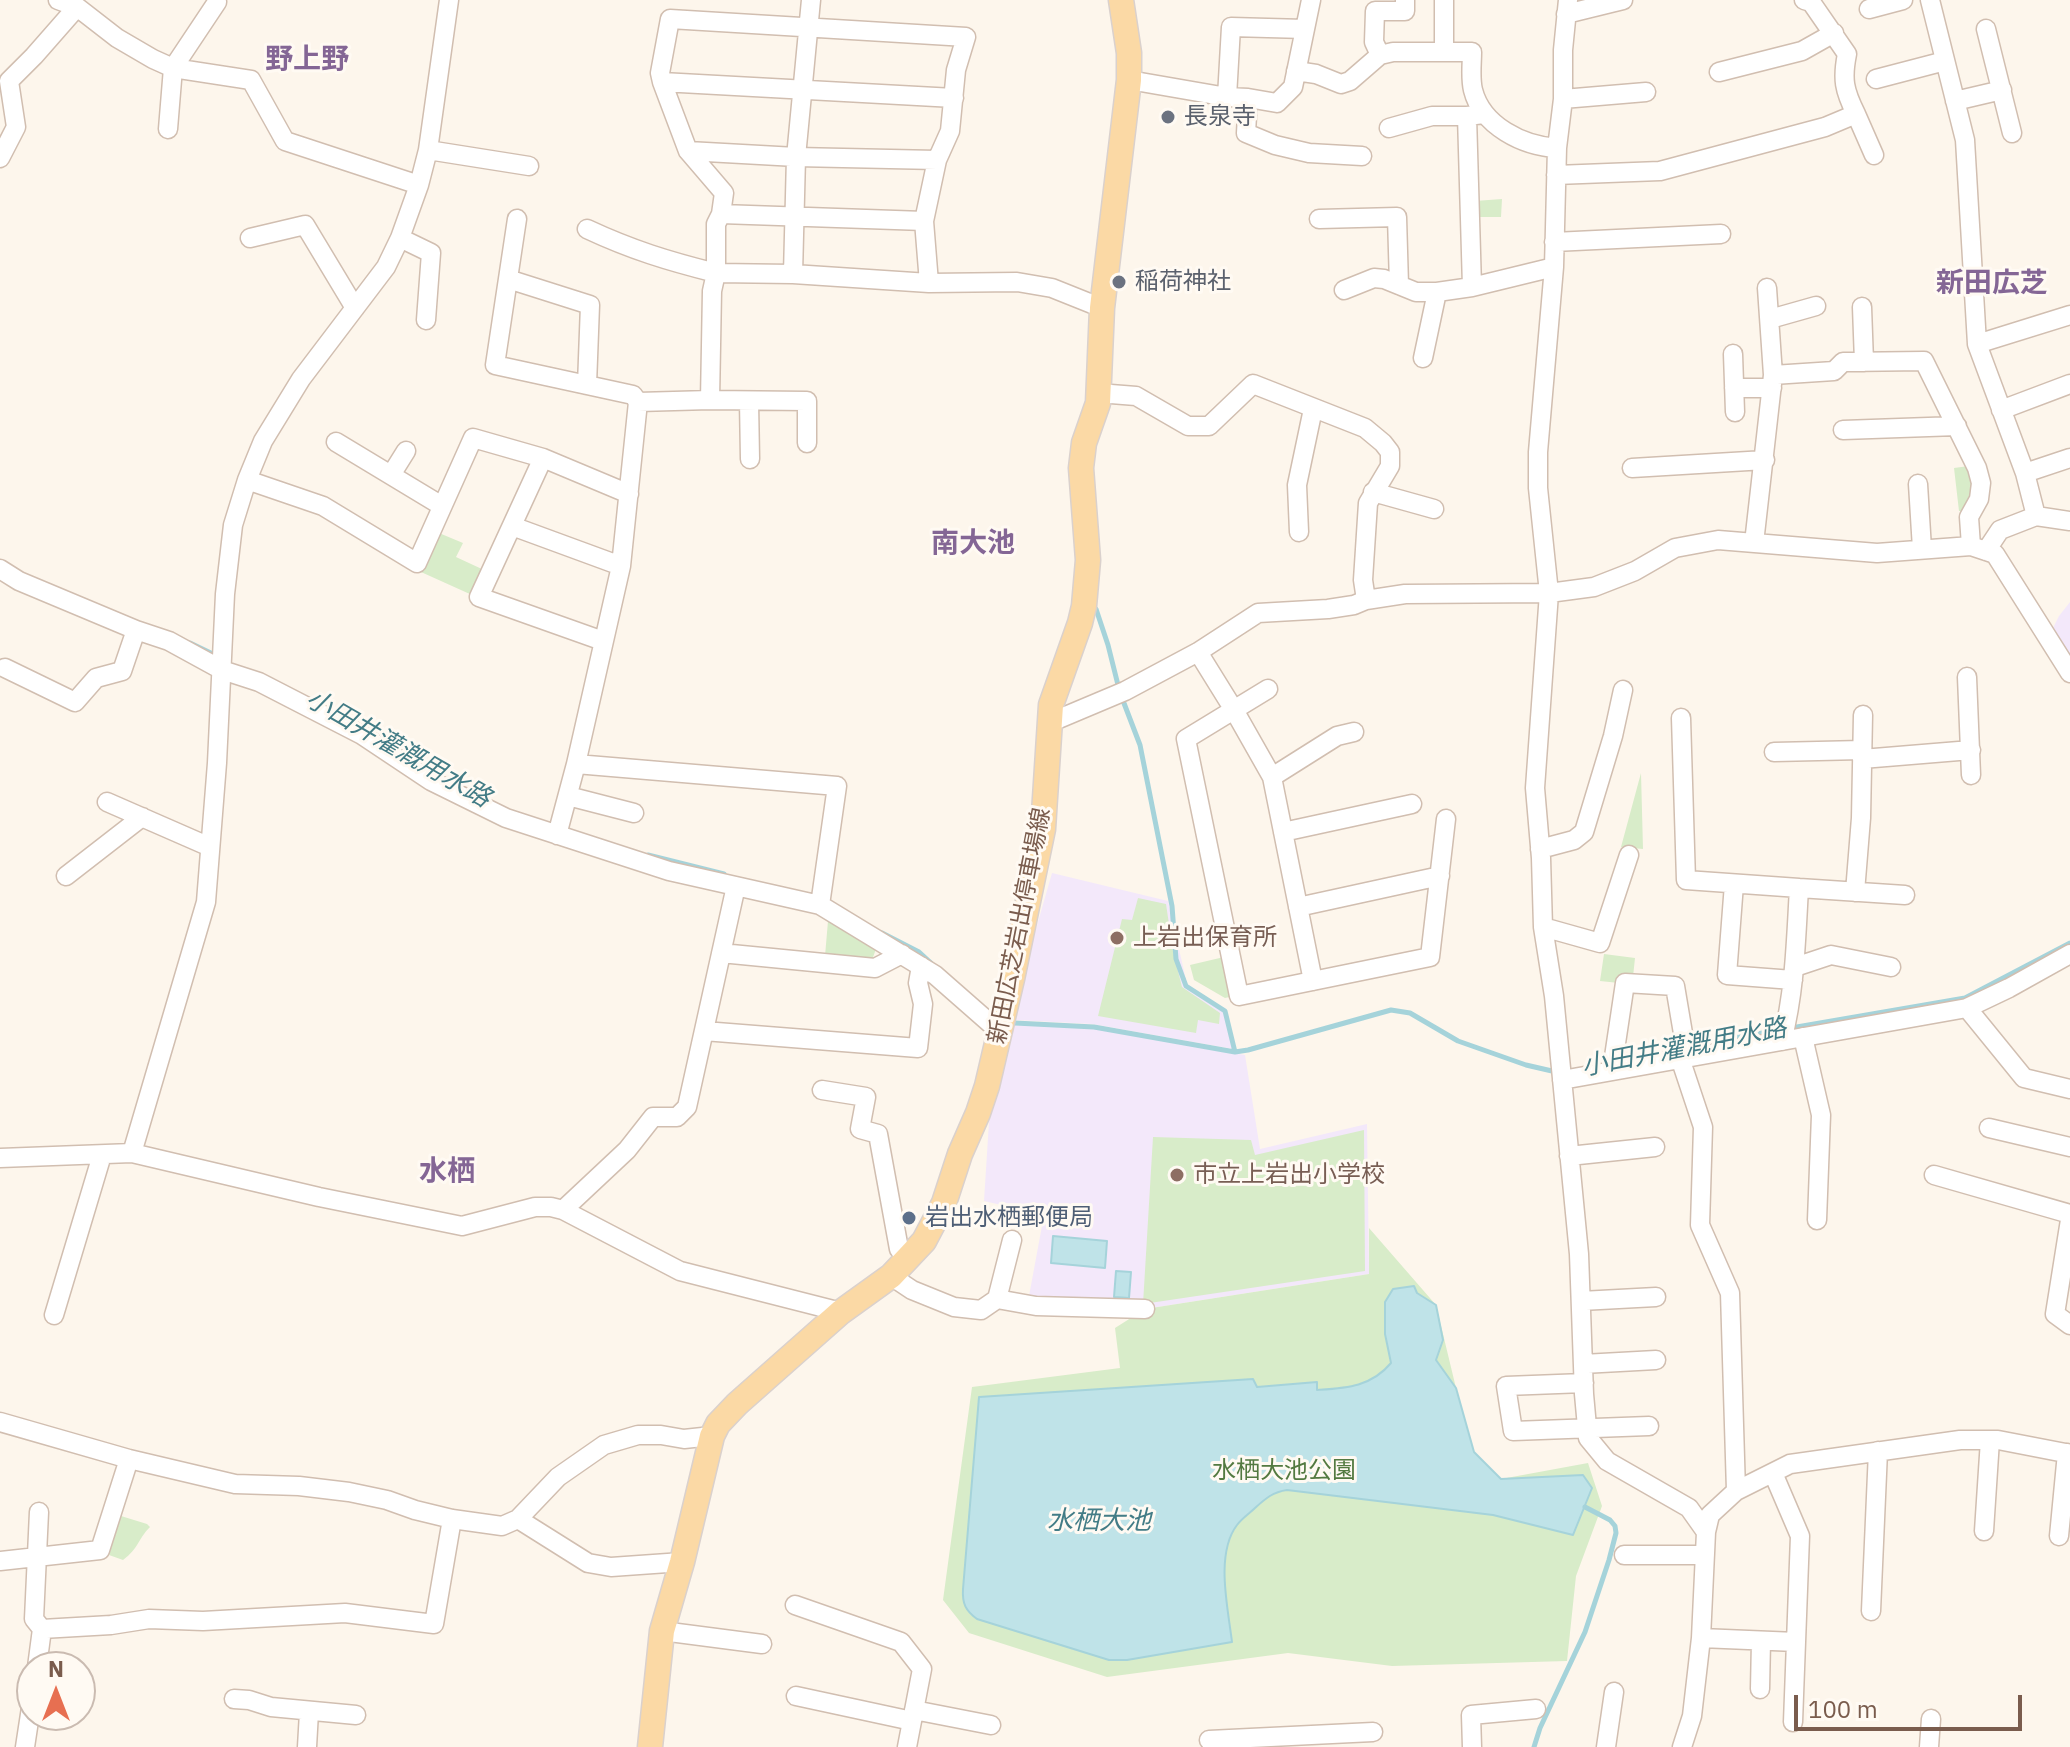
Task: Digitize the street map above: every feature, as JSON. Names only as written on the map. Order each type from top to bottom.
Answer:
[{"type":"main road","name":"新田広芝岩出停車場線","points":[[650,1747],[662,1631],[712,1436],[718,1424],[737,1404],[841,1312],[900,1268],[924,1241],[944,1203],[978,1113],[1000,1032],[1043,829],[1051,705],[1084,606],[1088,560],[1081,468],[1084,443],[1098,403],[1102,308],[1129,80],[1129,53],[1121,0]]},
{"type":"street","points":[[58,0],[77,7],[117,38],[173,68],[251,80],[285,141],[419,185]]},
{"type":"street","points":[[132,1153],[206,902],[225,594],[233,525],[263,441],[301,379],[386,267],[400,238],[428,150],[449,0]]},
{"type":"street","points":[[671,0],[660,73],[662,82],[688,151],[724,193],[716,224],[710,400]]},
{"type":"street","points":[[793,274],[796,157],[811,0]]},
{"type":"street","points":[[1129,80],[1277,103],[1293,87],[1311,0]]},
{"type":"street","points":[[1380,55],[1374,42],[1375,11],[1405,11],[1405,0]]},
{"type":"street","points":[[1444,0],[1444,52]]},
{"type":"street","points":[[1623,0],[1567,7],[1563,99],[1557,148],[1554,267],[1538,452],[1538,488],[1549,593],[1535,788],[1543,927],[1554,996],[1579,1254],[1588,1438],[1607,1461],[1689,1508],[1706,1532]]},
{"type":"street","points":[[1804,0],[1811,2],[1847,54],[1843,74],[1846,95],[1874,155]]},
{"type":"street","points":[[1869,9],[1903,0]]},
{"type":"street","points":[[1934,1],[1965,140],[1977,344],[2025,473],[2036,516]]},
{"type":"street","points":[[168,129],[173,68],[217,2]]},
{"type":"street","points":[[0,158],[16,127],[9,81],[77,7]]},
{"type":"street","points":[[670,19],[966,37],[956,70],[950,131],[937,160],[924,221],[929,283]]},
{"type":"street","points":[[1227,97],[1231,27],[1305,29]]},
{"type":"street","points":[[1986,29],[2012,133]]},
{"type":"street","points":[[1719,72],[1802,51],[1834,33]]},
{"type":"street","points":[[1296,71],[1316,74],[1341,84],[1350,81],[1380,55],[1393,52],[1472,52],[1472,87],[1477,102],[1472,287]]},
{"type":"street","points":[[1876,79],[1945,61]]},
{"type":"street","points":[[662,82],[954,98]]},
{"type":"street","points":[[1955,101],[2002,90]]},
{"type":"street","points":[[1563,99],[1646,92]]},
{"type":"street","points":[[1248,98],[1246,133],[1275,145],[1309,153],[1362,156]]},
{"type":"street","points":[[1556,175],[1660,171],[1825,127],[1856,114]]},
{"type":"street","points":[[1389,128],[1432,116],[1476,115],[1523,142],[1557,148]]},
{"type":"street","points":[[428,150],[529,166]]},
{"type":"street","points":[[688,151],[937,160]]},
{"type":"street","points":[[721,214],[924,221]]},
{"type":"street","points":[[1319,219],[1397,217],[1399,285]]},
{"type":"street","points":[[517,219],[495,365],[633,395],[638,402],[621,566],[558,830]]},
{"type":"street","points":[[250,238],[305,225],[355,308]]},
{"type":"street","points":[[587,229],[625,247],[716,273],[793,274],[929,283],[1017,282],[1052,288],[1102,308]]},
{"type":"street","points":[[1554,242],[1721,234]]},
{"type":"street","points":[[400,238],[431,253],[426,320]]},
{"type":"street","points":[[1344,290],[1374,278],[1416,292],[1437,292],[1472,287],[1554,267]]},
{"type":"street","points":[[508,279],[590,305],[587,385]]},
{"type":"street","points":[[1754,543],[1773,382],[1767,288]]},
{"type":"street","points":[[1423,358],[1437,292]]},
{"type":"street","points":[[1770,319],[1816,306]]},
{"type":"street","points":[[1862,307],[1864,362]]},
{"type":"street","points":[[1977,344],[2070,315]]},
{"type":"street","points":[[1733,354],[1735,412]]},
{"type":"street","points":[[1734,388],[1834,371],[1843,362],[1924,361],[1977,468],[1981,483],[1979,499],[1969,517],[1978,548]]},
{"type":"street","points":[[1098,393],[1136,396],[1188,426],[1209,426],[1253,384],[1365,428],[1390,452],[1390,466],[1368,503],[1363,580],[1366,600]]},
{"type":"street","points":[[2001,410],[2070,384]]},
{"type":"street","points":[[749,401],[750,459]]},
{"type":"street","points":[[638,402],[807,401],[807,443]]},
{"type":"street","points":[[1299,532],[1297,485],[1313,409]]},
{"type":"street","points":[[1843,430],[1957,426]]},
{"type":"street","points":[[247,480],[323,506],[417,563],[473,438],[543,458],[629,494]]},
{"type":"street","points":[[336,442],[442,506]]},
{"type":"street","points":[[391,475],[406,451]]},
{"type":"street","points":[[543,458],[479,597],[603,641]]},
{"type":"street","points":[[2025,473],[2070,458]]},
{"type":"street","points":[[1632,468],[1765,460]]},
{"type":"street","points":[[1918,484],[1922,549]]},
{"type":"street","points":[[1373,492],[1434,509]]},
{"type":"street","points":[[1978,548],[2000,530],[2036,516],[2070,521]]},
{"type":"street","points":[[512,526],[621,566]]},
{"type":"street","points":[[1049,723],[1125,691],[1198,652],[1258,613],[1328,609],[1405,594],[1549,593],[1594,587],[1635,571],[1675,548],[1718,540],[1877,553],[1978,548],[1995,554],[2070,673]]},
{"type":"street","points":[[0,569],[19,581],[169,641],[222,670],[259,682],[362,735],[431,781],[506,818],[558,830],[669,871],[736,886],[821,899],[921,966],[1000,1032]]},
{"type":"street","points":[[5,668],[75,702],[96,678],[122,671],[136,630]]},
{"type":"street","points":[[1198,652],[1272,777],[1313,981]]},
{"type":"street","points":[[1967,677],[1971,775]]},
{"type":"street","points":[[1268,689],[1186,739],[1239,996],[1430,957],[1446,819]]},
{"type":"street","points":[[1540,849],[1574,840],[1584,832],[1613,736],[1623,690]]},
{"type":"street","points":[[1855,892],[1861,818],[1863,715]]},
{"type":"street","points":[[1681,718],[1686,880],[1905,895]]},
{"type":"street","points":[[1272,777],[1337,736],[1354,732]]},
{"type":"street","points":[[1774,752],[1862,754],[1971,750]]},
{"type":"street","points":[[576,764],[837,786],[821,899]]},
{"type":"street","points":[[568,796],[634,813]]},
{"type":"street","points":[[107,802],[210,847]]},
{"type":"street","points":[[1283,832],[1412,804]]},
{"type":"street","points":[[66,876],[142,817]]},
{"type":"street","points":[[1543,927],[1600,943],[1629,855]]},
{"type":"street","points":[[1298,907],[1440,876]]},
{"type":"street","points":[[1734,884],[1727,975],[1794,974],[1831,955],[1891,967]]},
{"type":"street","points":[[563,1210],[627,1150],[653,1117],[677,1117],[687,1107],[736,886]]},
{"type":"street","points":[[1782,1041],[1794,974],[1799,888]]},
{"type":"street","points":[[721,953],[875,968],[902,954]]},
{"type":"street","points":[[1561,1072],[1782,1041],[1967,1008],[2070,954]]},
{"type":"street","points":[[704,1031],[918,1048],[923,1004],[918,983],[921,966]]},
{"type":"street","points":[[1613,1066],[1625,983],[1675,986],[1684,1053],[1703,1127],[1700,1225],[1730,1293],[1736,1491]]},
{"type":"street","points":[[1967,1008],[2024,1078],[2070,1089]]},
{"type":"street","points":[[1803,1037],[1821,1115],[1817,1220]]},
{"type":"street","points":[[822,1090],[866,1097],[860,1129],[878,1134],[900,1268],[912,1290],[954,1307],[981,1310],[997,1299],[1012,1240]]},
{"type":"street","points":[[1989,1128],[2070,1147]]},
{"type":"street","points":[[1569,1156],[1655,1147]]},
{"type":"street","points":[[0,1158],[132,1153],[319,1197],[462,1226],[535,1207],[551,1207],[563,1210],[680,1271],[841,1312]]},
{"type":"street","points":[[54,1315],[102,1155]]},
{"type":"street","points":[[1934,1175],[2070,1214]]},
{"type":"street","points":[[2070,1220],[2055,1314],[2070,1325]]},
{"type":"street","points":[[1581,1301],[1656,1297]]},
{"type":"street","points":[[997,1299],[1036,1306],[1145,1309]]},
{"type":"street","points":[[1649,1426],[1513,1431],[1506,1386],[1656,1360]]},
{"type":"street","points":[[0,1422],[129,1459],[235,1484],[299,1486],[349,1492],[452,1519],[502,1526],[518,1519],[558,1477],[604,1445],[638,1435],[684,1439],[712,1436]]},
{"type":"street","points":[[1682,1747],[1692,1716],[1701,1638],[1706,1532],[1710,1515],[1736,1491],[1790,1464],[1960,1440],[1990,1440],[2068,1453],[2059,1536]]},
{"type":"street","points":[[1984,1531],[1990,1440]]},
{"type":"street","points":[[1871,1611],[1878,1451]]},
{"type":"street","points":[[0,1561],[100,1550],[129,1459]]},
{"type":"street","points":[[1773,1473],[1800,1536],[1793,1722]]},
{"type":"street","points":[[39,1512],[34,1619],[42,1629],[39,1651]]},
{"type":"street","points":[[42,1629],[111,1625],[149,1619],[203,1621],[345,1613],[434,1624],[452,1519]]},
{"type":"street","points":[[518,1519],[588,1563],[611,1567],[682,1562]]},
{"type":"street","points":[[1624,1555],[1705,1555]]},
{"type":"street","points":[[795,1605],[901,1642],[922,1669],[907,1747]]},
{"type":"street","points":[[662,1631],[762,1644]]},
{"type":"street","points":[[1701,1638],[1796,1642]]},
{"type":"street","points":[[1760,1689],[1761,1641]]},
{"type":"street","points":[[1606,1747],[1614,1692]]},
{"type":"street","points":[[796,1696],[913,1716],[991,1725]]},
{"type":"street","points":[[234,1699],[309,1712],[356,1715]]},
{"type":"street","points":[[1472,1747],[1471,1715],[1536,1709]]},
{"type":"street","points":[[307,1747],[309,1712]]},
{"type":"street","points":[[1929,1747],[1931,1719]]},
{"type":"street","points":[[1209,1740],[1354,1740],[1373,1732]]},
{"type":"shaded area","points":[[2070,602],[2070,664],[2050,634]]},
{"type":"shaded area","points":[[1052,873],[1168,901],[1187,984],[1224,1009],[1233,1049],[1092,1024],[1016,1020],[1026,964]]},
{"type":"shaded area","name":"市立上岩出小学校","points":[[1014,1025],[1091,1028],[1245,1055],[1260,1149],[1367,1124],[1369,1274],[1145,1309],[1029,1296],[1044,1215],[984,1201],[989,1122]]},
{"type":"green space","points":[[1502,199],[1501,217],[1475,217],[1475,201]]},
{"type":"green space","points":[[1969,466],[1972,478],[1970,494],[1964,511],[1959,511],[1954,468]]},
{"type":"green space","points":[[439,533],[463,543],[456,557],[484,570],[472,595],[421,572]]},
{"type":"green space","points":[[1641,773],[1643,849],[1621,847]]},
{"type":"green space","points":[[1138,898],[1166,904],[1182,987],[1220,1013],[1219,1024],[1198,1020],[1196,1033],[1098,1016],[1122,919],[1132,920]]},
{"type":"green space","points":[[828,921],[876,949],[872,960],[825,956]]},
{"type":"green space","points":[[1604,954],[1635,958],[1633,977],[1619,983],[1600,981]]},
{"type":"green space","points":[[1224,957],[1234,996],[1225,998],[1194,980],[1190,965]]},
{"type":"green space","points":[[1364,1130],[1365,1271],[1143,1304],[1153,1137],[1251,1140],[1255,1155]]},
{"type":"green space","name":"水栖大池公園","points":[[1369,1228],[1436,1305],[1474,1452],[1501,1479],[1588,1463],[1602,1506],[1576,1576],[1567,1661],[1392,1666],[1288,1653],[1107,1677],[969,1633],[943,1600],[972,1387],[1120,1368],[1115,1328],[1145,1309],[1369,1274]]},
{"type":"green space","points":[[121,1516],[150,1527],[123,1560],[109,1555]]},
{"type":"water","points":[[1053,1236],[1107,1241],[1105,1268],[1051,1263]]},
{"type":"water","points":[[1116,1271],[1131,1272],[1129,1298],[1114,1297]]},
{"type":"water","name":"水栖大池","points":[[1414,1286],[1417,1293],[1436,1305],[1443,1340],[1436,1360],[1456,1388],[1474,1452],[1501,1479],[1583,1475],[1592,1488],[1573,1535],[1493,1515],[1287,1490],[1263,1501],[1239,1522],[1230,1537],[1226,1551],[1225,1582],[1232,1642],[1127,1660],[1109,1660],[977,1619],[967,1610],[963,1589],[979,1397],[1253,1379],[1257,1387],[1317,1382],[1317,1390],[1357,1385],[1375,1377],[1391,1363],[1385,1334],[1385,1302],[1393,1289]]},
{"type":"waterway","points":[[1096,609],[1119,689]]},
{"type":"waterway","name":"小田井灌漑用水路","points":[[190,643],[217,656]]},
{"type":"waterway","points":[[1122,698],[1140,745],[1172,906],[1176,959],[1186,986],[1225,1011],[1235,1052]]},
{"type":"waterway","name":"小田井灌漑用水路","points":[[648,855],[724,874]]},
{"type":"waterway","name":"小田井灌漑用水路","points":[[882,933],[919,952],[931,963]]},
{"type":"waterway","name":"小田井灌漑用水路","points":[[1791,1028],[1965,998],[2070,943]]},
{"type":"waterway","name":"小田井灌漑用水路","points":[[1015,1023],[1094,1027],[1235,1052],[1391,1010],[1410,1013],[1458,1041],[1526,1065],[1557,1071]]},
{"type":"waterway","name":"小田井灌漑用水路","points":[[1689,1047],[1781,1030]]},
{"type":"waterway","points":[[1534,1747],[1585,1632],[1616,1533],[1610,1520],[1585,1507]]},
{"type":"place","name":"長泉寺","points":[[1168,117]]},
{"type":"place","name":"稲荷神社","points":[[1119,282]]},
{"type":"place","name":"上岩出保育所","points":[[1117,938]]},
{"type":"place","name":"市立上岩出小学校","points":[[1177,1175]]},
{"type":"place","name":"岩出水栖郵便局","points":[[909,1218]]},
{"type":"district","name":"野上野","points":[[307,60]]},
{"type":"district","name":"新田広芝","points":[[1992,284]]},
{"type":"district","name":"南大池","points":[[973,544]]},
{"type":"district","name":"水栖","points":[[447,1172]]}]
